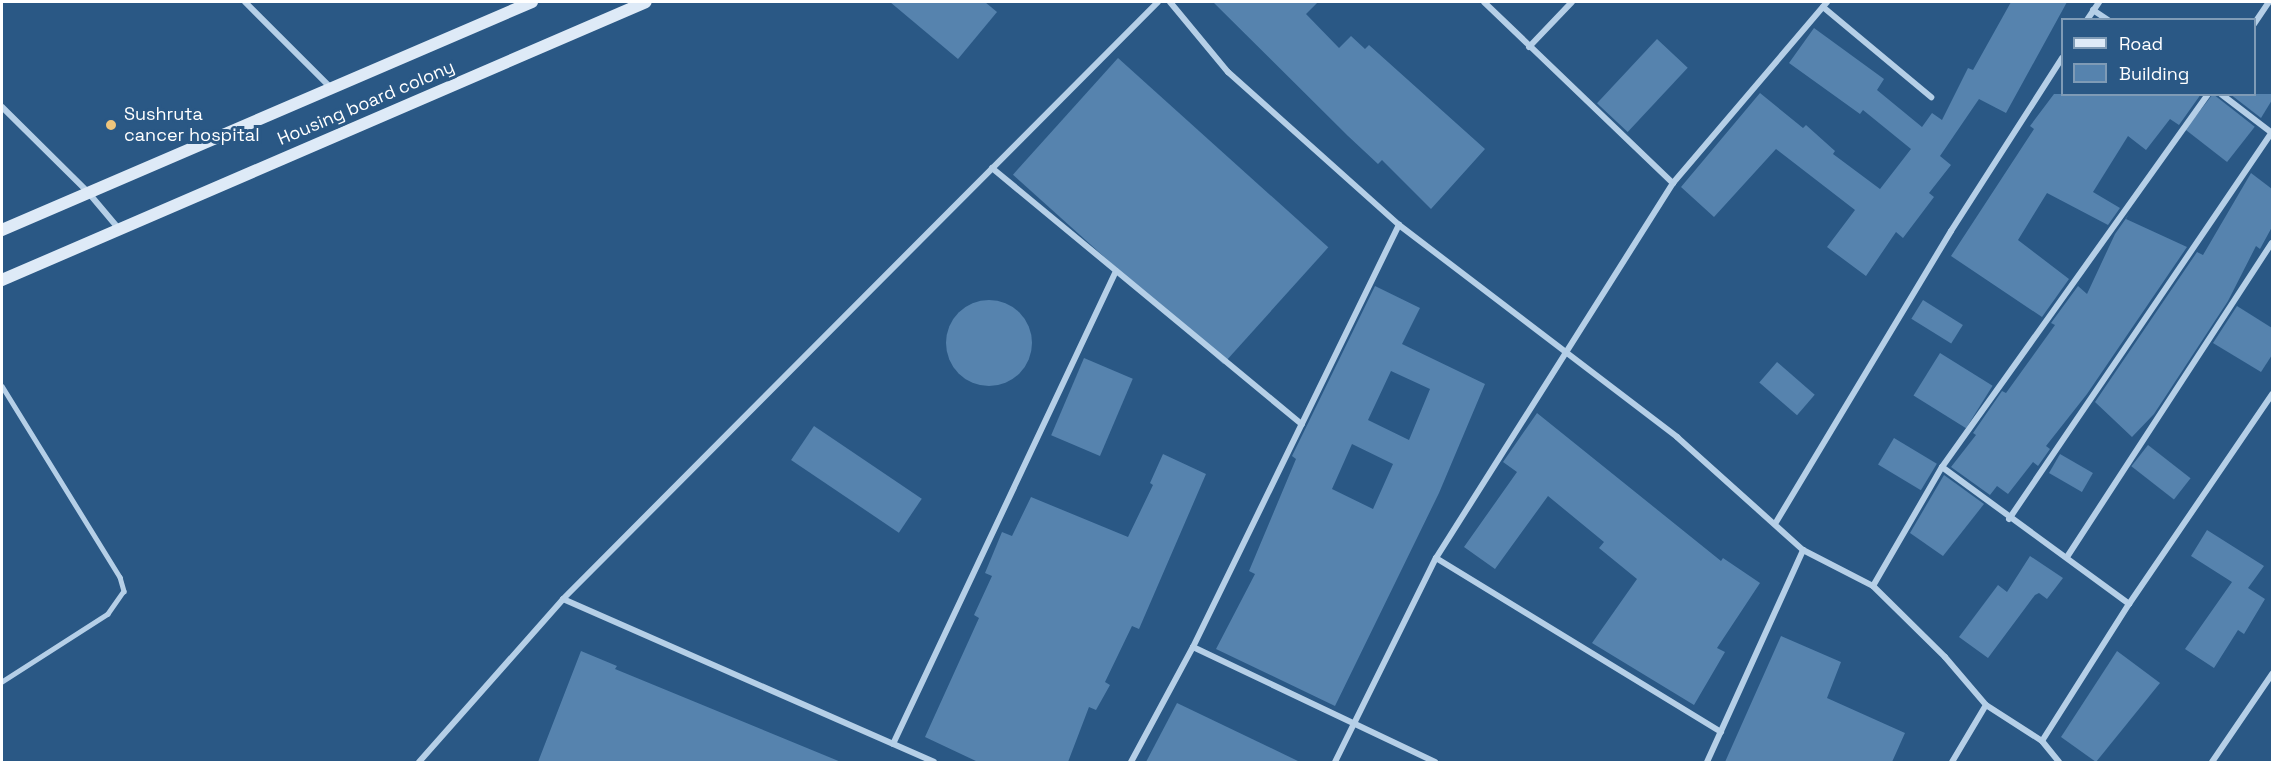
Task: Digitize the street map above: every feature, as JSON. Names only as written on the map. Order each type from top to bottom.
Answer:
[{"type":"street","points":[[245,2],[333,90]]},
{"type":"street","name":"Housing board colony","points":[[2,230],[87,191],[333,90],[532,2]]},
{"type":"street","name":"Housing board colony","points":[[2,280],[646,2]]},
{"type":"street","points":[[419,762],[563,599],[1158,2]]},
{"type":"street","points":[[1170,2],[1228,72],[1399,225],[1564,354],[1677,437],[1803,550],[1873,586],[1945,657],[1986,705],[2042,741],[2059,762]]},
{"type":"street","points":[[1484,2],[1673,183]]},
{"type":"street","points":[[1529,47],[1572,2]]},
{"type":"street","points":[[2088,18],[2099,2]]},
{"type":"street","points":[[2256,21],[2269,2]]},
{"type":"street","points":[[1335,762],[1436,558],[1673,183],[1825,4],[1931,97]]},
{"type":"street","points":[[2093,10],[2105,18]]},
{"type":"street","points":[[1775,524],[1951,231],[2061,60]]},
{"type":"street","points":[[1873,586],[1942,467],[2207,96]]},
{"type":"street","points":[[2009,519],[2272,133],[2224,96]]},
{"type":"street","points":[[2,107],[87,191],[118,229]]},
{"type":"street","points":[[992,168],[1302,424]]},
{"type":"street","points":[[1131,762],[1193,647],[1399,225]]},
{"type":"street","points":[[2067,557],[2272,243]]},
{"type":"street","points":[[893,744],[1116,271]]},
{"type":"street","points":[[2042,741],[2129,604],[2272,394]]},
{"type":"street","points":[[1942,467],[2009,519],[2067,557],[2129,604]]},
{"type":"street","points":[[1707,762],[1803,550]]},
{"type":"street","points":[[1436,558],[1721,732]]},
{"type":"street","points":[[563,599],[934,762]]},
{"type":"street","points":[[1193,647],[1353,726],[1435,762]]},
{"type":"street","points":[[2212,762],[2272,674]]},
{"type":"street","points":[[1952,762],[1986,705]]},
{"type":"lane","points":[[2,386],[120,577],[124,591],[108,614],[2,682]]},
{"type":"building","points":[[890,2],[985,2],[997,12],[958,59]]},
{"type":"building","points":[[1213,2],[1318,2],[1306,14],[1339,48],[1351,36],[1365,49],[1369,45],[1485,149],[1431,209],[1382,160],[1378,164],[1348,136]]},
{"type":"building","points":[[2011,2],[2067,2],[2006,113],[1979,99],[1940,156],[1951,165],[1929,193],[1934,197],[1903,238],[1896,232],[1866,276],[1827,247],[1855,210],[1776,149],[1714,217],[1681,187],[1760,93],[1803,128],[1806,125],[1835,151],[1833,154],[1880,189],[1911,149],[1863,110],[1860,114],[1789,63],[1814,28],[1884,79],[1877,90],[1922,127],[1932,113],[1942,120],[1968,68],[1973,70]]},
{"type":"building","points":[[1657,39],[1688,68],[1628,132],[1597,103]]},
{"type":"building","points":[[1118,58],[1328,247],[1223,364],[1013,175]]},
{"type":"building","points":[[2054,94],[2061,94],[2061,96],[2200,96],[2179,125],[2170,119],[2146,150],[2128,136],[2093,192],[2120,208],[2108,225],[2047,193],[2018,240],[2069,279],[2042,317],[1951,256],[2034,129],[2030,126]]},
{"type":"building","points":[[2272,94],[2272,100],[2261,118],[2233,96]]},
{"type":"building","points":[[2211,96],[2216,96],[2255,127],[2227,162],[2185,129]]},
{"type":"building","points":[[2251,173],[2272,189],[2272,227],[2260,249],[2256,246],[2228,301],[2154,414],[2132,437],[2095,402],[2197,252],[2203,255]]},
{"type":"building","points":[[2129,214],[2126,219],[2187,247],[2087,394],[2046,446],[2050,449],[2038,466],[2033,462],[2008,494],[1997,486],[1990,495],[1951,467],[1976,435],[1973,433],[2002,391],[2006,393],[2055,325],[2051,323],[2078,286],[2087,294],[2115,234]]},
{"type":"building","points":[[1375,286],[1420,308],[1402,344],[1485,384],[1439,493],[1335,706],[1216,649],[1255,574],[1249,571],[1296,459],[1292,456]],"holes":[[[1391,371],[1430,389],[1409,440],[1368,420]],[[1352,444],[1393,464],[1373,509],[1332,489]]]},
{"type":"building","points":[[981,300],[997,300],[1020,312],[1029,326],[1032,343],[1029,360],[1020,374],[997,386],[981,386],[965,379],[953,367],[946,351],[946,335],[953,319],[965,307]]},
{"type":"building","points":[[1923,300],[1963,325],[1951,344],[1911,319]]},
{"type":"building","points":[[2237,306],[2272,328],[2272,355],[2261,372],[2213,343]]},
{"type":"building","points":[[1940,353],[1993,386],[1966,428],[1914,395]]},
{"type":"building","points":[[1084,358],[1133,379],[1100,456],[1051,435]]},
{"type":"building","points":[[1777,362],[1815,395],[1797,415],[1759,382]]},
{"type":"building","points":[[1537,413],[1721,561],[1723,558],[1760,583],[1717,648],[1725,652],[1694,705],[1592,643],[1637,579],[1599,548],[1604,542],[1548,496],[1495,569],[1464,547],[1517,472],[1503,462]]},
{"type":"building","points":[[814,426],[922,499],[899,533],[791,460]]},
{"type":"building","points":[[1894,438],[1937,464],[1921,490],[1878,465]]},
{"type":"building","points":[[2148,445],[2191,478],[2174,500],[2131,466]]},
{"type":"building","points":[[1163,454],[1206,474],[1139,629],[1132,626],[1105,682],[1110,685],[1096,710],[1089,707],[1068,762],[978,762],[925,737],[979,618],[974,615],[992,576],[985,573],[1002,532],[1012,536],[1031,497],[1128,537],[1153,485],[1150,483]]},
{"type":"building","points":[[2060,454],[2093,473],[2082,492],[2049,473]]},
{"type":"building","points":[[1944,475],[1984,504],[1943,556],[1910,533]]},
{"type":"building","points":[[2207,530],[2264,566],[2248,588],[2265,599],[2244,634],[2238,630],[2214,668],[2185,649],[2232,582],[2191,556]]},
{"type":"building","points":[[2030,556],[2063,578],[2047,599],[2039,593],[2035,595],[1988,658],[1959,637],[1998,585],[2007,592]]},
{"type":"building","points":[[1781,636],[1841,662],[1827,698],[1905,733],[1892,762],[1725,762]]},
{"type":"building","points":[[581,651],[617,666],[615,669],[841,762],[538,762]]},
{"type":"building","points":[[2117,651],[2160,683],[2096,762],[2061,737]]},
{"type":"building","points":[[1177,703],[1300,762],[1146,762]]},
{"type":"place","name":"Sushruta cancer hospital","points":[[111,125]]}]
